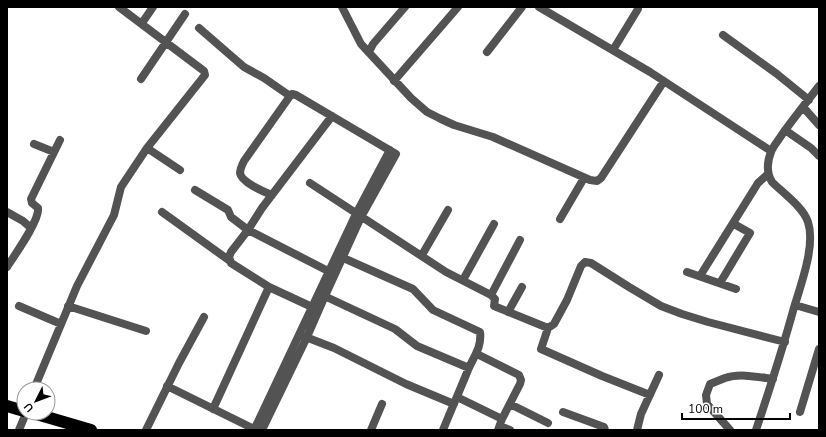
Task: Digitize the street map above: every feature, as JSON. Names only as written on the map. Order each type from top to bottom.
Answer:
[{"type":"highway","points":[[56,420],[88,429]]},
{"type":"street","points":[[142,23],[153,7]]},
{"type":"street","points":[[342,7],[361,44],[410,98],[427,112],[454,125],[492,137],[590,180],[597,181],[601,178],[664,81]]},
{"type":"street","points":[[369,52],[373,44],[405,7]]},
{"type":"street","points":[[394,81],[458,7]]},
{"type":"street","points":[[487,52],[522,7]]},
{"type":"street","points":[[540,7],[650,72],[771,151]]},
{"type":"street","points":[[613,50],[638,7]]},
{"type":"street","points":[[37,381],[77,286],[114,215],[121,187],[147,148],[205,75],[204,71],[125,8]]},
{"type":"street","points":[[141,79],[185,14]]},
{"type":"street","points":[[199,28],[244,66],[290,96]]},
{"type":"street","points":[[723,35],[809,100]]},
{"type":"street","points":[[756,430],[785,342],[808,257],[811,235],[808,222],[803,213],[772,182],[768,174],[768,162],[771,151],[785,130],[819,86]]},
{"type":"street","points":[[168,386],[257,430],[303,336],[390,150],[292,94],[244,161],[241,168],[240,174],[242,178],[260,190],[272,195]]},
{"type":"street","points":[[803,107],[819,125]]},
{"type":"street","points":[[230,261],[230,254],[262,208],[332,116]]},
{"type":"street","points":[[785,130],[812,148],[819,156]]},
{"type":"street","points":[[7,267],[31,228],[38,213],[39,210],[37,206],[32,203],[31,199],[60,140]]},
{"type":"street","points":[[34,144],[54,152]]},
{"type":"street","points":[[147,148],[180,170]]},
{"type":"street","points":[[700,276],[734,224],[758,183],[768,174]]},
{"type":"street","points":[[560,219],[584,178]]},
{"type":"street","points":[[310,184],[422,255],[446,272],[491,295],[495,299],[494,306],[548,328]]},
{"type":"street","points":[[194,190],[228,210],[231,217],[248,230],[332,272]]},
{"type":"street","points":[[422,255],[448,210]]},
{"type":"street","points":[[7,212],[23,221],[31,228]]},
{"type":"street","points":[[162,212],[269,287],[312,307]]},
{"type":"street","points":[[463,280],[494,224]]},
{"type":"street","points":[[720,283],[750,233],[734,224]]},
{"type":"street","points":[[491,295],[520,240]]},
{"type":"street","points":[[340,256],[413,289],[433,310],[480,332],[480,341],[477,354],[469,368],[443,430]]},
{"type":"street","points":[[650,395],[540,349],[548,328],[554,324],[567,300],[581,266],[586,262],[591,263],[661,306],[708,322],[785,342]]},
{"type":"street","points":[[687,272],[736,289]]},
{"type":"street","points":[[213,409],[269,287]]},
{"type":"street","points":[[508,312],[522,287]]},
{"type":"street","points":[[303,336],[312,307],[322,295]]},
{"type":"street","points":[[322,295],[395,329],[417,346],[469,368]]},
{"type":"street","points":[[795,305],[819,312]]},
{"type":"street","points":[[19,306],[61,324]]},
{"type":"street","points":[[68,306],[146,332]]},
{"type":"street","points":[[146,430],[204,317]]},
{"type":"street","points":[[303,336],[334,348],[406,384],[455,401],[510,430]]},
{"type":"street","points":[[800,412],[819,349]]},
{"type":"street","points":[[477,354],[519,375],[521,380],[500,425]]},
{"type":"street","points":[[637,430],[641,414],[659,375]]},
{"type":"street","points":[[730,430],[707,404],[706,396],[710,384],[732,377],[773,379]]},
{"type":"street","points":[[371,430],[382,404]]},
{"type":"street","points":[[510,404],[548,423]]},
{"type":"street","points":[[563,412],[604,427],[605,430]]}]
